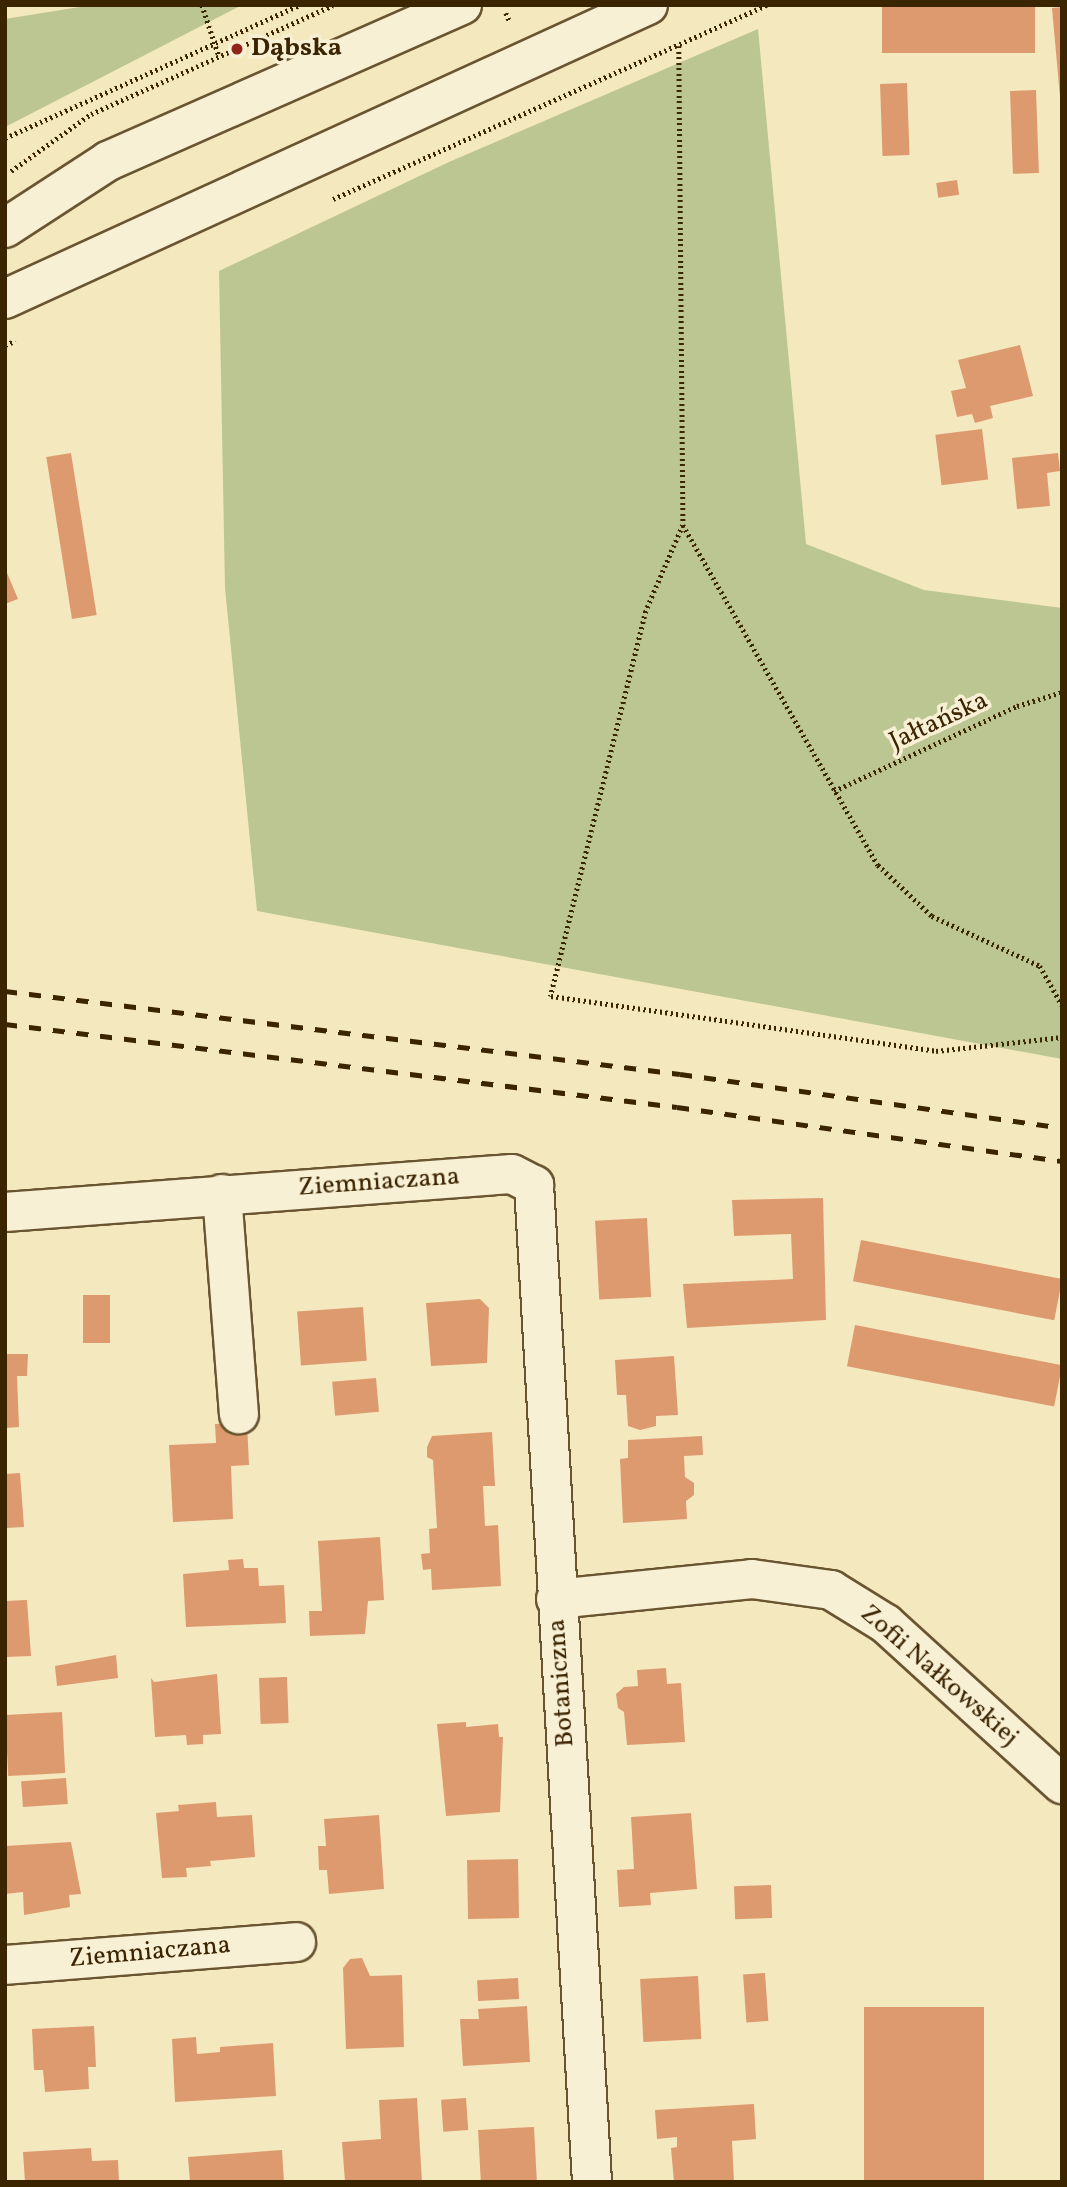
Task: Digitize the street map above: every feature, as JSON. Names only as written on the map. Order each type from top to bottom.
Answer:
[{"type":"street","points":[[5,228],[108,161],[462,5]]},
{"type":"street","points":[[5,299],[647,5]]},
{"type":"street","name":"Ziemniaczana","points":[[5,1212],[512,1174],[534,1185]]},
{"type":"street","name":"Botaniczna","points":[[534,1185],[592,2182]]},
{"type":"street","points":[[222,1194],[239,1414]]},
{"type":"street","name":"Zofii Nałkowskiej","points":[[556,1599],[752,1579],[831,1590],[886,1624],[1062,1784]]},
{"type":"street","name":"Ziemniaczana","points":[[5,1965],[296,1942]]},
{"type":"path","points":[[202,5],[219,56]]},
{"type":"path","points":[[5,138],[300,5]]},
{"type":"path","points":[[5,175],[92,114],[333,5]]},
{"type":"path","points":[[326,202],[766,5]]},
{"type":"path","points":[[679,46],[683,525],[646,611],[551,996],[936,1051],[1062,1037]]},
{"type":"path","points":[[5,345],[17,340]]},
{"type":"path","points":[[683,525],[877,864],[932,916],[1040,965],[1062,1005]]},
{"type":"path","name":"Jałtańska","points":[[834,791],[1017,706],[1062,692]]},
{"type":"green space","points":[[92,5],[242,5],[5,127],[5,19]]},
{"type":"green space","points":[[758,29],[806,544],[924,590],[1062,608],[1062,1059],[257,911],[225,588],[219,271],[449,162]]},
{"type":"building","points":[[882,5],[1035,5],[1035,53],[882,53]]},
{"type":"building","points":[[1062,7],[1062,97],[1060,97],[1052,8]]},
{"type":"building","points":[[907,83],[910,155],[883,156],[880,84]]},
{"type":"building","points":[[1036,90],[1039,173],[1013,174],[1010,91]]},
{"type":"building","points":[[957,180],[959,195],[938,198],[936,183]]},
{"type":"building","points":[[1020,345],[1033,396],[990,406],[993,418],[975,423],[972,414],[957,417],[951,391],[966,388],[958,360]]},
{"type":"building","points":[[982,429],[988,480],[942,485],[935,435]]},
{"type":"building","points":[[71,453],[97,615],[72,619],[46,457]]},
{"type":"building","points":[[1058,453],[1060,471],[1047,473],[1050,506],[1017,509],[1012,458]]},
{"type":"building","points":[[5,568],[18,599],[5,604]]},
{"type":"building","points":[[823,1198],[826,1320],[687,1328],[683,1284],[793,1279],[791,1234],[734,1236],[732,1200]]},
{"type":"building","points":[[647,1218],[651,1297],[599,1300],[595,1221]]},
{"type":"building","points":[[861,1240],[1062,1279],[1054,1320],[853,1281]]},
{"type":"building","points":[[83,1295],[110,1295],[110,1343],[83,1343]]},
{"type":"building","points":[[480,1299],[489,1308],[487,1363],[431,1366],[426,1303]]},
{"type":"building","points":[[363,1307],[367,1361],[301,1365],[297,1312]]},
{"type":"building","points":[[855,1325],[1062,1365],[1054,1406],[847,1366]]},
{"type":"building","points":[[5,1354],[28,1354],[27,1376],[17,1376],[19,1427],[5,1428]]},
{"type":"building","points":[[674,1356],[678,1415],[656,1416],[656,1426],[640,1430],[628,1426],[626,1395],[617,1395],[615,1360]]},
{"type":"building","points":[[376,1378],[379,1412],[335,1416],[332,1382]]},
{"type":"building","points":[[247,1423],[249,1465],[231,1466],[233,1519],[173,1522],[169,1445],[216,1443],[215,1424]]},
{"type":"building","points":[[492,1432],[495,1486],[483,1486],[485,1526],[498,1525],[501,1586],[432,1590],[431,1569],[423,1570],[421,1554],[430,1553],[429,1529],[437,1528],[433,1460],[427,1457],[427,1447],[432,1436]]},
{"type":"building","points":[[702,1436],[703,1455],[684,1456],[685,1477],[694,1483],[694,1495],[686,1501],[687,1519],[623,1523],[620,1459],[628,1458],[628,1440]]},
{"type":"building","points":[[20,1473],[24,1527],[5,1528],[5,1474]]},
{"type":"building","points":[[380,1537],[384,1600],[368,1601],[365,1634],[310,1636],[309,1611],[322,1611],[318,1541]]},
{"type":"building","points":[[243,1559],[244,1568],[258,1568],[259,1586],[284,1585],[286,1623],[186,1627],[183,1574],[229,1570],[228,1560]]},
{"type":"building","points":[[27,1600],[31,1656],[5,1657],[5,1601]]},
{"type":"building","points":[[116,1655],[118,1678],[57,1686],[55,1666]]},
{"type":"building","points":[[666,1668],[667,1684],[681,1683],[685,1742],[627,1745],[624,1712],[618,1708],[616,1694],[624,1687],[638,1686],[637,1670]]},
{"type":"building","points":[[217,1674],[221,1734],[203,1735],[203,1744],[187,1745],[186,1735],[155,1737],[151,1678],[154,1682]]},
{"type":"building","points":[[287,1677],[289,1723],[261,1724],[259,1678]]},
{"type":"building","points":[[62,1712],[65,1773],[8,1776],[5,1715]]},
{"type":"building","points":[[466,1722],[466,1727],[498,1724],[499,1737],[503,1737],[500,1812],[446,1816],[437,1724]]},
{"type":"building","points":[[66,1778],[68,1804],[23,1807],[21,1781]]},
{"type":"building","points":[[216,1802],[217,1817],[252,1815],[255,1857],[210,1861],[211,1866],[186,1868],[187,1877],[162,1878],[156,1813],[179,1811],[178,1805]]},
{"type":"building","points":[[691,1813],[697,1889],[650,1893],[651,1905],[619,1907],[617,1870],[634,1869],[631,1817]]},
{"type":"building","points":[[379,1815],[384,1889],[329,1894],[327,1870],[319,1870],[318,1846],[326,1846],[324,1819]]},
{"type":"building","points":[[71,1842],[81,1894],[69,1895],[70,1907],[24,1915],[23,1892],[5,1894],[5,1846]]},
{"type":"building","points":[[518,1859],[519,1918],[468,1919],[467,1860]]},
{"type":"building","points":[[771,1885],[772,1918],[735,1919],[734,1886]]},
{"type":"building","points":[[362,1958],[370,1976],[402,1975],[404,2047],[346,2049],[343,1968],[350,1959]]},
{"type":"building","points":[[765,1973],[768,2021],[746,2022],[743,1975]]},
{"type":"building","points":[[698,1976],[701,2039],[643,2042],[640,1979]]},
{"type":"building","points":[[518,1978],[519,1999],[478,2001],[477,1980]]},
{"type":"building","points":[[527,2006],[530,2062],[463,2066],[460,2019],[479,2019],[478,2009]]},
{"type":"building","points":[[864,2007],[984,2007],[984,2182],[864,2182]]},
{"type":"building","points":[[94,2026],[96,2067],[88,2067],[89,2089],[45,2092],[43,2070],[34,2070],[32,2029]]},
{"type":"building","points":[[196,2037],[197,2054],[220,2052],[220,2047],[273,2043],[276,2096],[175,2102],[172,2039]]},
{"type":"building","points":[[417,2098],[422,2182],[345,2182],[342,2142],[381,2139],[379,2100]]},
{"type":"building","points":[[466,2098],[468,2130],[443,2132],[441,2100]]},
{"type":"building","points":[[754,2104],[756,2139],[732,2141],[734,2182],[674,2182],[671,2148],[677,2147],[677,2137],[657,2139],[655,2110]]},
{"type":"building","points":[[534,2127],[537,2182],[481,2182],[478,2130]]},
{"type":"building","points":[[91,2148],[92,2161],[118,2160],[119,2182],[25,2182],[23,2152]]},
{"type":"building","points":[[282,2150],[284,2182],[190,2182],[188,2157]]},
{"type":"railway","points":[[5,991],[680,1074],[1062,1128]]},
{"type":"railway","points":[[5,1024],[677,1107],[1062,1161]]},
{"type":"place","name":"Dąbska","points":[[237,49]]}]
